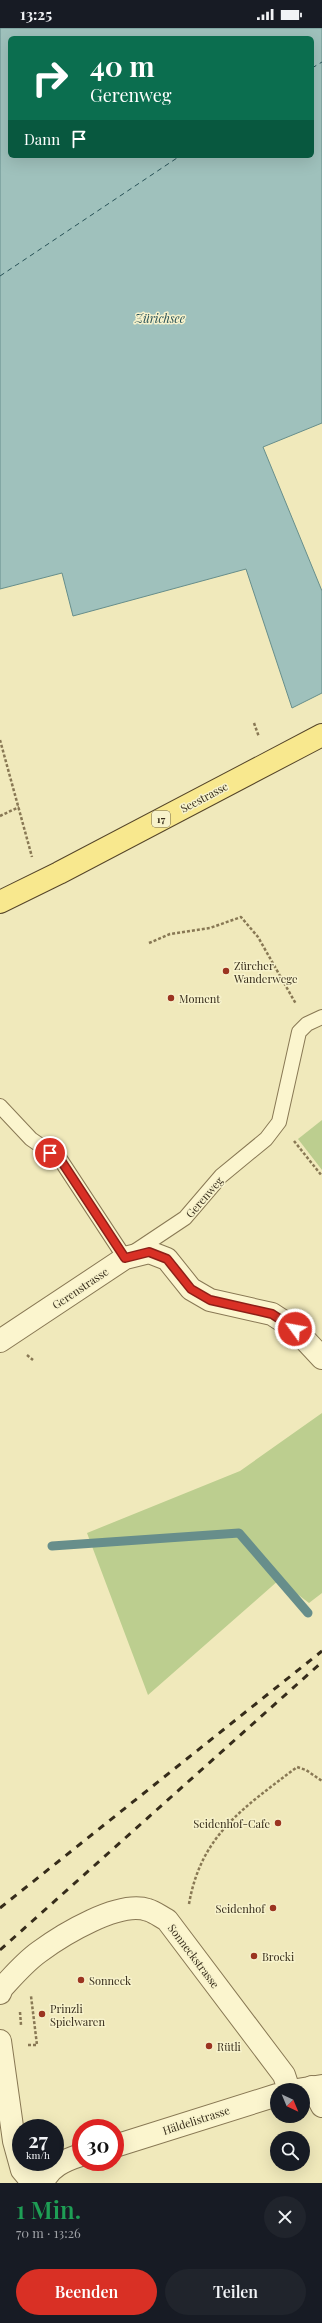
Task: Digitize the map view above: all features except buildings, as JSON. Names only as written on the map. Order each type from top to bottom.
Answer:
[{"type":"main road","name":"Seestrasse","points":[[0,902],[59,873],[322,735]]},
{"type":"street","name":"Gerenstrasse","points":[[0,1341],[125,1258],[149,1252],[167,1259],[191,1289],[210,1300],[272,1314],[295,1329],[322,1358]]},
{"type":"street","name":"Sonneckstrasse","points":[[1,1990],[38,1953],[76,1929],[112,1913],[134,1909],[148,1910],[167,1920],[284,2075],[287,2083]]},
{"type":"street","points":[[0,2041],[7,2142],[22,2170],[33,2183]]},
{"type":"street","name":"Häldelistrasse","points":[[124,2143],[270,2097]]},
{"type":"street","points":[[43,2183],[45,2177],[58,2164],[72,2159]]},
{"type":"lane","points":[[306,1024],[322,1017]]},
{"type":"lane","name":"Gerenweg","points":[[125,1258],[185,1218],[221,1176],[266,1139],[279,1122],[295,1043],[299,1032],[306,1024]]},
{"type":"lane","points":[[0,1106],[31,1139],[60,1159],[125,1258]]},
{"type":"path","points":[[254,723],[259,738]]},
{"type":"path","points":[[0,740],[34,862]]},
{"type":"path","points":[[0,816],[19,807]]},
{"type":"path","points":[[149,943],[170,934],[210,928],[241,917],[258,936],[306,1024]]},
{"type":"path","points":[[279,1122],[322,1176]]},
{"type":"path","points":[[189,1908],[192,1888],[203,1860],[219,1834],[236,1814],[297,1766],[306,1770],[322,1781]]},
{"type":"path","points":[[24,2046],[37,2045],[35,2025]]},
{"type":"green space","points":[[322,1120],[322,1170],[298,1139]]},
{"type":"green space","points":[[322,1413],[322,1593],[309,1603],[279,1580],[148,1695],[87,1533],[240,1471]]},
{"type":"water","name":"Zürichsee","points":[[0,28],[322,28],[322,423],[263,447],[322,591],[322,693],[292,708],[246,569],[73,616],[62,573],[0,589]]},
{"type":"waterway","points":[[52,1546],[239,1533],[308,1613]]},
{"type":"ferry route","points":[[314,67],[322,62]]},
{"type":"ferry route","points":[[0,276],[177,158]]},
{"type":"railway","points":[[0,1908],[322,1651]]},
{"type":"railway","points":[[0,1950],[322,1662]]},
{"type":"place","name":"Zürcher Wanderwege","points":[[226,971]]},
{"type":"place","name":"Moment","points":[[171,998]]},
{"type":"place","name":"Seidenhof-Cafe","points":[[278,1823]]},
{"type":"place","name":"Seidenhof","points":[[273,1908]]},
{"type":"place","name":"Brocki","points":[[254,1956]]},
{"type":"place","name":"Sonneck","points":[[81,1980]]},
{"type":"place","name":"Prinzli Spielwaren","points":[[42,2014]]},
{"type":"place","name":"Rütli","points":[[209,2046]]},
{"type":"route","points":[[50,1153],[60,1159],[125,1258],[149,1252],[167,1259],[191,1289],[210,1300],[272,1314],[295,1329]]}]
